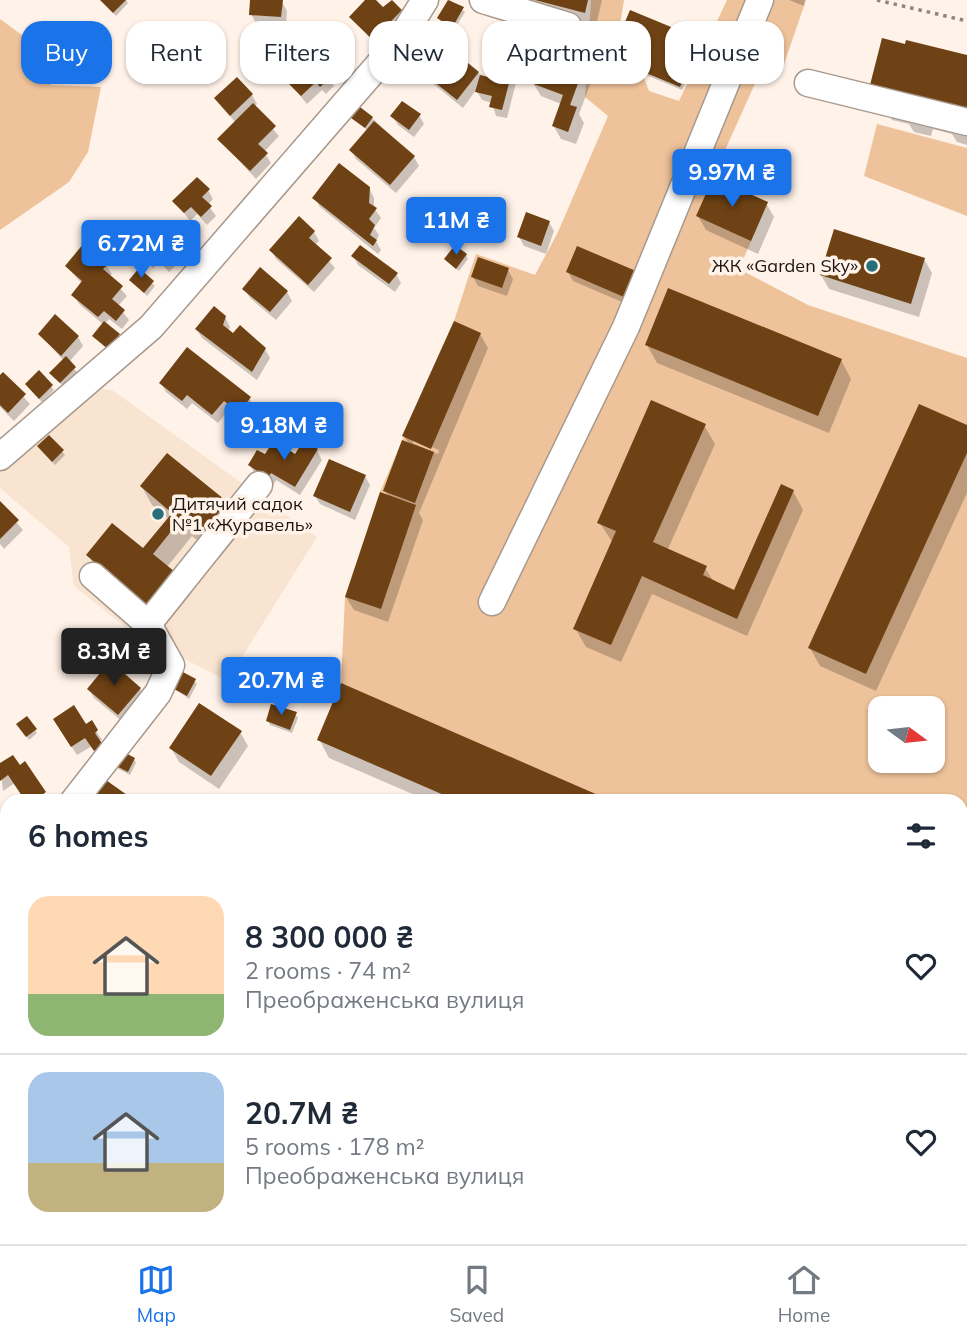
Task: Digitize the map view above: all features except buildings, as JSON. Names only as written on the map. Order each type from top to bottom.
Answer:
[{"type":"street","points":[[0,457],[150,327],[400,40],[425,0]]},
{"type":"street","points":[[483,0],[552,21]]},
{"type":"street","points":[[492,602],[626,327],[760,0]]},
{"type":"street","points":[[808,83],[967,122]]},
{"type":"street","points":[[155,635],[258,485]]},
{"type":"street","points":[[79,794],[158,693],[171,664],[155,635],[93,576]]},
{"type":"path","points":[[877,0],[967,21]]},
{"type":"shaded area","points":[[591,0],[624,0],[621,21],[590,21]]},
{"type":"shaded area","points":[[727,0],[806,0],[784,64],[784,21],[717,21]]},
{"type":"shaded area","points":[[0,19],[21,34],[21,84],[101,87],[88,152],[69,182],[0,230]]},
{"type":"shaded area","points":[[586,84],[646,84],[649,91],[679,101],[687,84],[755,84],[713,177],[768,202],[739,269],[808,305],[967,358],[967,794],[444,794],[317,740],[341,683],[345,597],[380,492],[454,321],[476,254],[535,275],[558,232],[608,116],[585,97]]},
{"type":"shaded area","points":[[877,124],[967,148],[967,216],[864,176]]},
{"type":"shaded area","name":"Дитячий садок №1 «Журавель»","points":[[94,389],[112,390],[317,537],[227,681],[128,629],[74,586],[69,547],[0,488],[0,467]]},
{"type":"place","name":"ЖК «Garden Sky»","points":[[872,266]]},
{"type":"place","name":"Дитячий садок №1 «Журавель»","points":[[158,514]]}]
